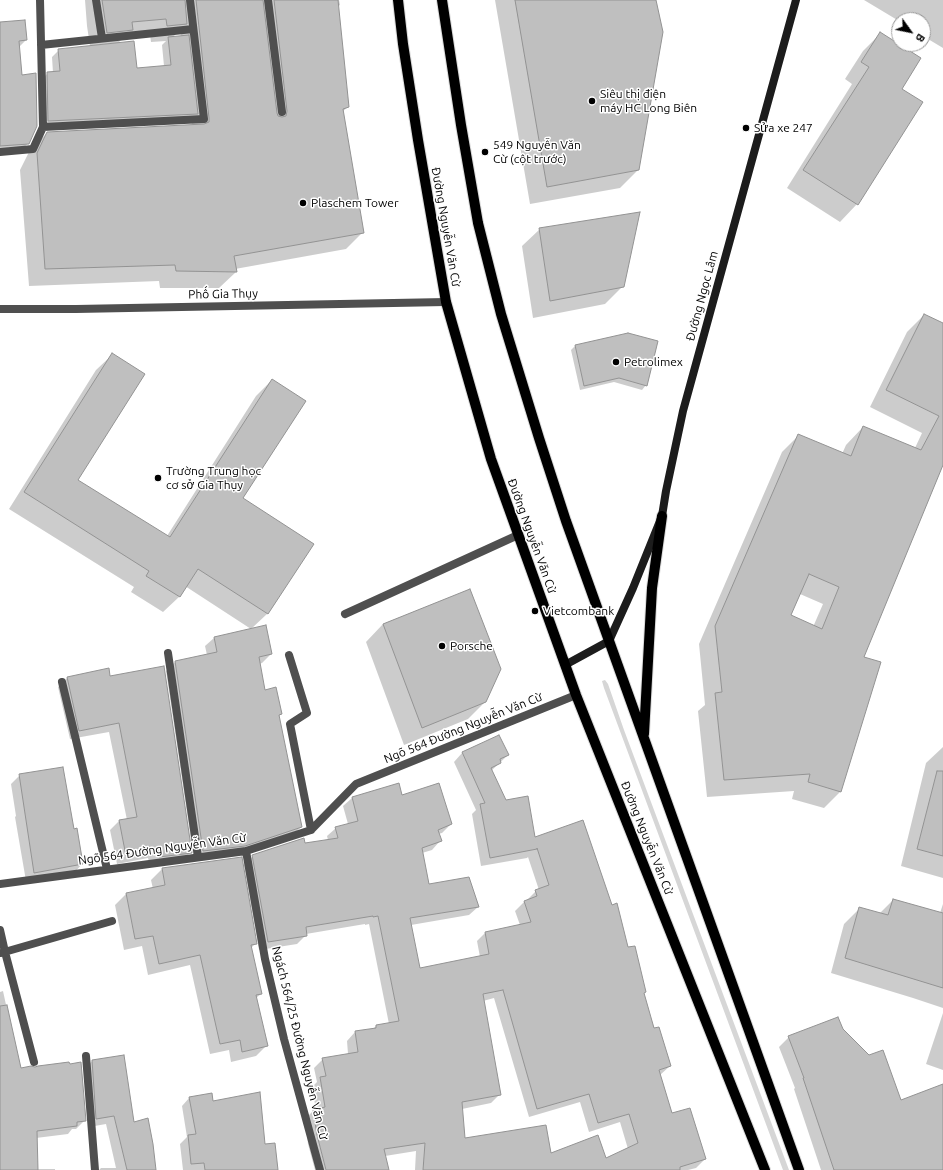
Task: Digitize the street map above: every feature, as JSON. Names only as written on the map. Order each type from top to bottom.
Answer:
[{"type":"main road","name":"Đường Nguyễn Văn Cừ","points":[[398,0],[403,44],[418,140],[446,302],[491,459],[576,695],[766,1170]]},
{"type":"main road","points":[[442,0],[478,223],[501,314],[536,431],[566,521],[799,1170]]},
{"type":"main road","name":"Đường Ngọc Lâm","points":[[609,641],[633,588],[662,516],[683,411],[796,0]]},
{"type":"main road","points":[[644,738],[651,601],[662,516]]},
{"type":"main road","points":[[565,664],[609,641]]},
{"type":"street","points":[[0,152],[33,149],[43,127],[40,0]]},
{"type":"street","points":[[96,0],[102,38]]},
{"type":"street","points":[[43,127],[204,119],[190,0]]},
{"type":"street","points":[[268,0],[282,112]]},
{"type":"street","points":[[41,45],[193,29]]},
{"type":"street","name":"Phố Gia Thụy","points":[[0,309],[84,309],[446,302]]},
{"type":"street","points":[[345,614],[518,535]]},
{"type":"street","points":[[168,653],[198,857]]},
{"type":"street","points":[[289,655],[306,713],[290,724],[311,830]]},
{"type":"street","points":[[62,682],[107,869]]},
{"type":"street","name":"Ngõ 564 Đường Nguyễn Văn Cừ","points":[[0,884],[246,851],[311,830],[356,784],[576,695]]},
{"type":"street","name":"Ngách 564/25 Đường Nguyễn Văn Cừ","points":[[246,851],[265,959],[284,1039],[320,1170]]},
{"type":"street","points":[[2,953],[112,921]]},
{"type":"street","points":[[0,930],[2,953],[34,1062]]},
{"type":"street","points":[[86,1056],[95,1170]]},
{"type":"shaded area","points":[[605,680],[608,684],[789,1170],[783,1170],[604,688],[602,681]]},
{"type":"building","points":[[102,0],[185,0],[187,24],[167,26],[166,19],[132,22],[133,30],[107,33]]},
{"type":"building","points":[[196,0],[263,0],[277,113],[278,116],[282,117],[286,116],[287,111],[274,0],[338,0],[349,107],[343,109],[364,233],[234,256],[237,272],[176,271],[175,265],[45,269],[37,153],[47,132],[204,124],[209,122]]},
{"type":"building","name":"Siêu thị điện máy HC Long Biên","points":[[515,0],[656,0],[663,32],[639,170],[547,187]]},
{"type":"building","points":[[25,20],[27,40],[19,41],[22,75],[36,73],[37,126],[29,144],[0,146],[0,22]]},
{"type":"building","points":[[880,32],[891,39],[891,52],[912,52],[921,58],[902,89],[923,102],[858,205],[803,170],[869,67],[861,62]]},
{"type":"building","points":[[189,35],[198,114],[48,121],[47,72],[60,71],[58,49],[134,41],[137,68],[171,65],[168,37]]},
{"type":"building","points":[[640,212],[624,287],[550,301],[539,228]]},
{"type":"building","points":[[924,314],[943,323],[943,465],[864,657],[881,662],[841,792],[808,782],[810,774],[724,780],[715,693],[722,692],[715,626],[798,434],[851,456],[863,426],[921,450],[939,416],[886,390]],"holes":[[[809,574],[839,587],[822,629],[791,615]]]},
{"type":"building","name":"Petrolimex","points":[[628,333],[658,341],[647,386],[619,378],[584,386],[575,345]]},
{"type":"building","points":[[112,353],[145,374],[78,480],[170,537],[272,379],[306,401],[243,498],[314,544],[268,614],[198,569],[180,597],[146,576],[149,571],[24,492]]},
{"type":"building","name":"Porsche","points":[[470,589],[501,669],[486,702],[422,728],[383,624]]},
{"type":"building","points":[[266,625],[272,654],[259,657],[265,690],[276,687],[282,714],[279,715],[302,827],[245,846],[203,851],[175,661],[217,652],[214,637]]},
{"type":"building","points":[[164,666],[192,853],[159,857],[158,849],[126,856],[119,820],[137,817],[119,723],[79,731],[67,677],[109,668],[110,676]]},
{"type":"building","points":[[499,735],[509,755],[500,759],[501,763],[491,768],[506,800],[528,796],[535,837],[583,820],[612,905],[617,903],[628,947],[635,946],[646,992],[644,993],[654,1028],[659,1027],[671,1066],[659,1070],[672,1113],[690,1108],[706,1159],[680,1167],[680,1170],[423,1170],[425,1143],[384,1149],[389,1170],[326,1170],[317,1135],[313,1110],[325,1107],[320,1077],[326,1076],[322,1058],[358,1052],[355,1031],[376,1028],[376,1025],[399,1021],[378,916],[306,927],[307,936],[268,942],[252,855],[304,838],[305,843],[338,838],[335,827],[358,821],[352,797],[399,783],[402,795],[439,783],[452,824],[438,830],[442,841],[422,848],[429,884],[469,877],[479,907],[410,918],[420,968],[489,954],[485,932],[531,922],[524,901],[537,896],[535,890],[549,885],[537,848],[490,858],[480,804],[485,803],[462,752]],"holes":[[[503,990],[537,1109],[589,1094],[598,1123],[629,1114],[638,1143],[606,1158],[598,1135],[551,1153],[546,1125],[465,1138],[462,1102],[501,1095],[483,994]]]},
{"type":"building","points":[[63,767],[74,829],[77,828],[83,864],[34,873],[19,774]]},
{"type":"building","points":[[937,771],[943,771],[943,856],[917,849]]},
{"type":"building","points":[[242,857],[257,944],[251,945],[262,994],[256,995],[268,1046],[242,1052],[240,1040],[220,1044],[200,955],[159,964],[153,936],[135,939],[126,893],[165,885],[162,868]]},
{"type":"building","points":[[893,899],[943,913],[943,988],[845,958],[859,907],[888,915]]},
{"type":"building","points":[[7,1005],[21,1068],[81,1062],[86,1121],[77,1122],[77,1126],[37,1131],[38,1170],[0,1170],[0,1006]]},
{"type":"building","points":[[838,1017],[843,1029],[869,1055],[883,1050],[901,1100],[943,1084],[943,1170],[834,1170],[804,1078],[788,1036]]},
{"type":"building","points":[[124,1055],[134,1122],[148,1118],[156,1170],[127,1170],[114,1116],[96,1119],[92,1060]]},
{"type":"building","points":[[260,1092],[265,1144],[275,1143],[278,1170],[205,1170],[204,1163],[191,1164],[188,1135],[196,1134],[189,1097],[212,1093],[213,1101]]},
{"type":"place","name":"Siêu thị điện máy HC Long Biên","points":[[592,101]]},
{"type":"place","name":"Sửa xe 247","points":[[746,128]]},
{"type":"place","name":"549 Nguyễn Văn Cừ (cột trước)","points":[[485,152]]},
{"type":"place","name":"Plaschem Tower","points":[[303,203]]},
{"type":"place","name":"Petrolimex","points":[[616,362]]},
{"type":"place","name":"Trường Trung học cơ sở Gia Thụy","points":[[158,478]]},
{"type":"place","name":"Vietcombank","points":[[535,611]]},
{"type":"place","name":"Porsche","points":[[442,646]]}]
